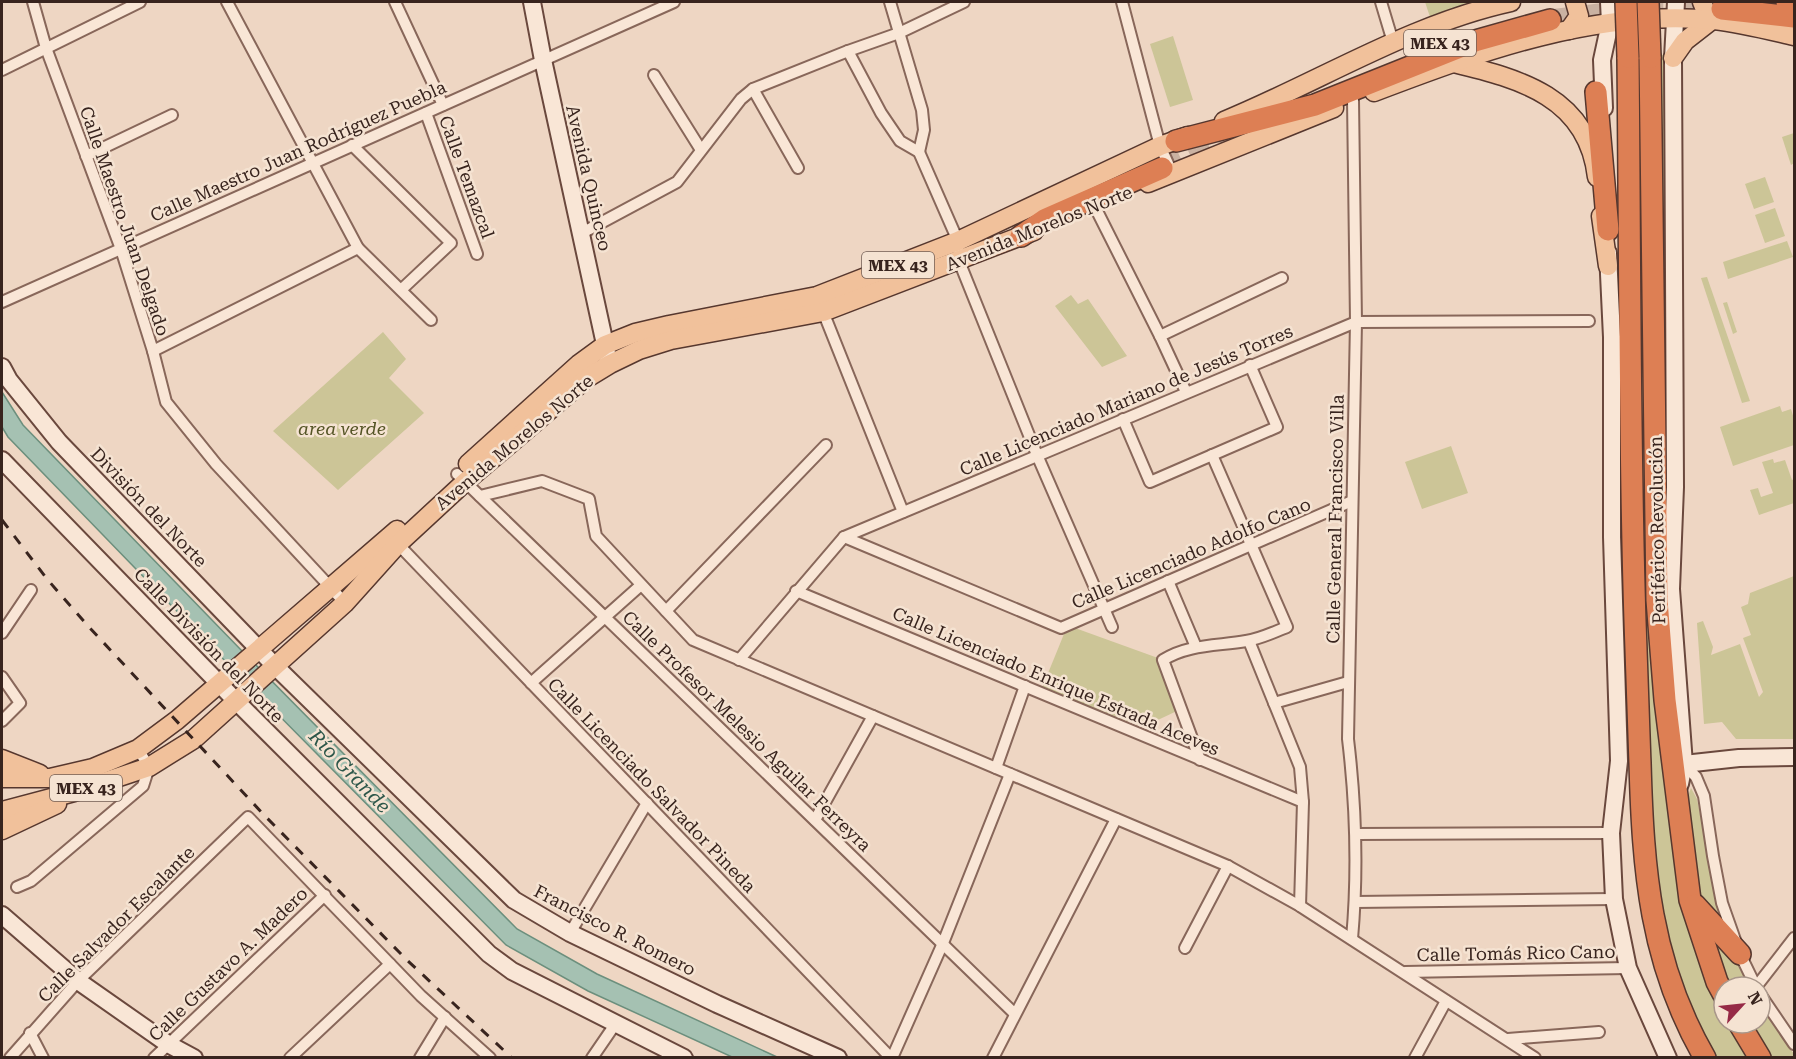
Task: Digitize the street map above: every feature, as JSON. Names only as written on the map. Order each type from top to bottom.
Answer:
[{"type":"highway","name":"Periférico Revolución","points":[[1626,2],[1633,556],[1642,838],[1648,890],[1660,954],[1679,1005],[1705,1058]]},
{"type":"highway","name":"Periférico Revolución","points":[[1648,2],[1657,600],[1665,700],[1690,900],[1715,975]]},
{"type":"highway","points":[[1786,2],[1794,3]]},
{"type":"highway","points":[[1786,2],[1794,8]]},
{"type":"highway","name":"MEX 43","points":[[1168,144],[1315,105],[1548,13],[1473,29],[1336,87]]},
{"type":"highway","points":[[1717,15],[1794,17]]},
{"type":"highway","points":[[1596,92],[1608,230]]},
{"type":"highway","name":"MEX 43","points":[[1021,236],[1046,219],[1167,171]]},
{"type":"highway","points":[[1690,900],[1740,954]]},
{"type":"highway","points":[[1746,1035],[1760,1058]]},
{"type":"main road","name":"Avenida Quinceo","points":[[532,2],[609,364]]},
{"type":"main road","name":"Avenida Morelos Norte","points":[[2,778],[50,778],[93,768],[138,749],[177,720],[331,588],[394,540],[579,364],[605,345],[635,333],[657,328],[820,304],[1168,144],[1292,92],[1393,42],[1435,25],[1511,2]]},
{"type":"main road","points":[[1569,30],[1579,16],[1575,2]]},
{"type":"main road","points":[[1609,2],[1610,23],[1602,60],[1612,337],[1612,537],[1619,761],[1611,833],[1614,899],[1628,968],[1668,1057]]},
{"type":"main road","points":[[1702,2],[1706,12],[1717,15]]},
{"type":"main road","name":"Avenida Morelos Norte","points":[[461,478],[587,378],[609,364],[639,350],[671,340],[820,304],[958,261],[1094,205],[1167,171],[1453,62],[1569,30],[1676,10],[1717,15],[1749,26],[1794,36]]},
{"type":"main road","points":[[1676,10],[1673,58],[1675,486],[1671,589],[1684,764],[1677,800]]},
{"type":"main road","points":[[1673,58],[1685,41],[1717,15]]},
{"type":"main road","points":[[1453,62],[1521,82],[1563,107],[1577,123],[1587,141],[1596,170],[1608,266]]},
{"type":"main road","name":"División del Norte","points":[[2,367],[9,380],[59,442],[273,670]]},
{"type":"main road","name":"Calle División del Norte","points":[[2,460],[226,677],[489,954],[512,971],[684,1058]]},
{"type":"main road","name":"Avenida Morelos Norte","points":[[2,811],[74,792],[149,767],[194,739],[345,603],[394,540]]},
{"type":"main road","name":"Periférico Revolución","points":[[1615,608],[1641,788]]},
{"type":"main road","name":"Francisco R. Romero","points":[[273,670],[514,900],[570,933],[717,1004],[838,1058]]},
{"type":"main road","points":[[1684,764],[1739,758],[1794,758]]},
{"type":"main road","points":[[2,759],[50,778]]},
{"type":"main road","points":[[2,830],[50,809],[74,792]]},
{"type":"main road","points":[[4,922],[78,981],[168,1044],[194,1058]]},
{"type":"street","name":"Calle Maestro Juan Delgado","points":[[33,2],[46,48],[121,249],[153,351],[166,402],[216,464],[345,603]]},
{"type":"street","points":[[2,70],[140,2]]},
{"type":"street","points":[[227,2],[358,248],[431,320]]},
{"type":"street","points":[[395,2],[443,105]]},
{"type":"street","name":"Calle Maestro Juan Rodríguez Puebla","points":[[2,302],[674,2]]},
{"type":"street","points":[[891,2],[922,110],[924,130],[919,152]]},
{"type":"street","points":[[582,233],[677,182],[741,99],[753,89],[899,33],[964,2]]},
{"type":"street","points":[[1122,2],[1168,144],[1167,171]]},
{"type":"street","points":[[1381,2],[1393,42]]},
{"type":"street","points":[[848,51],[881,113],[900,141],[919,152],[958,241],[958,261],[1037,455],[1112,627]]},
{"type":"street","points":[[654,75],[701,150]]},
{"type":"street","points":[[753,89],[798,168]]},
{"type":"street","name":"Calle General Francisco Villa","points":[[1352,939],[1356,834],[1354,787],[1348,739],[1348,682],[1356,322],[1353,100]]},
{"type":"street","name":"Calle Temazcal","points":[[426,112],[477,254]]},
{"type":"street","points":[[86,156],[172,115]]},
{"type":"street","points":[[352,146],[451,243],[402,290]]},
{"type":"street","points":[[1094,205],[1186,392]]},
{"type":"street","points":[[153,351],[358,248]]},
{"type":"street","points":[[1160,336],[1282,278]]},
{"type":"street","points":[[820,304],[903,512]]},
{"type":"street","name":"Calle Licenciado Mariano de Jesús Torres","points":[[739,660],[844,537],[1356,322],[1589,321]]},
{"type":"street","points":[[1123,419],[1150,482],[1277,427],[1251,365]]},
{"type":"street","points":[[666,611],[826,445]]},
{"type":"street","points":[[1200,760],[1163,660],[1175,652],[1196,647],[1249,641],[1287,627],[1212,455]]},
{"type":"street","name":"Calle Profesor Melesio Aguilar Ferreyra","points":[[461,478],[1014,1012]]},
{"type":"street","points":[[480,496],[542,481],[589,499],[596,536],[693,640],[1228,866],[1300,906],[1535,1058]]},
{"type":"street","name":"Calle Licenciado Adolfo Cano","points":[[844,537],[1061,628],[1352,501]]},
{"type":"street","name":"Calle Licenciado Salvador Pineda","points":[[394,540],[891,1058]]},
{"type":"street","points":[[1168,581],[1196,647]]},
{"type":"street","points":[[531,683],[641,585]]},
{"type":"street","points":[[2,633],[31,590]]},
{"type":"street","name":"Calle Licenciado Enrique Estrada Aceves","points":[[796,591],[1303,802]]},
{"type":"street","points":[[1249,641],[1300,767],[1303,802],[1300,906]]},
{"type":"street","points":[[2,676],[20,703],[2,721]]},
{"type":"street","points":[[1274,703],[1348,682]]},
{"type":"street","points":[[996,768],[1025,686]]},
{"type":"street","points":[[815,820],[873,716]]},
{"type":"street","points":[[17,887],[31,881],[143,786],[149,767],[138,749]]},
{"type":"street","points":[[1684,764],[1696,777],[1704,796],[1722,903],[1740,954],[1750,975]]},
{"type":"street","points":[[891,1058],[943,943],[1010,774]]},
{"type":"street","points":[[570,933],[647,803]]},
{"type":"street","name":"Calle Salvador Escalante","points":[[10,1058],[78,981],[248,817],[325,895]]},
{"type":"street","points":[[993,1058],[1014,1012],[1116,819]]},
{"type":"street","points":[[1356,834],[1611,833]]},
{"type":"street","points":[[1185,948],[1228,866]]},
{"type":"street","points":[[325,895],[390,964],[490,1058]]},
{"type":"street","name":"Calle Gustavo A. Madero","points":[[154,1058],[325,895]]},
{"type":"street","points":[[1355,902],[1614,899]]},
{"type":"street","points":[[1765,975],[1794,938]]},
{"type":"street","points":[[290,1058],[390,964]]},
{"type":"street","name":"Calle Tomás Rico Cano","points":[[1405,972],[1628,968]]},
{"type":"street","points":[[1415,1058],[1446,1001]]},
{"type":"street","points":[[1772,1012],[1794,1044]]},
{"type":"street","points":[[420,1058],[445,1017]]},
{"type":"street","points":[[592,1058],[616,1023]]},
{"type":"street","points":[[1508,1039],[1599,1032]]},
{"type":"street","points":[[30,1033],[43,1058]]},
{"type":"green space","points":[[1425,2],[1482,2],[1431,20]]},
{"type":"green space","points":[[1173,36],[1193,100],[1170,107],[1150,44]]},
{"type":"green space","points":[[1636,45],[1643,45],[1680,894],[1688,926],[1712,991],[1712,1035],[1735,1035],[1748,1057],[1715,1057],[1676,975],[1656,904],[1644,673]]},
{"type":"green space","points":[[1660,53],[1664,56],[1668,464],[1666,564]]},
{"type":"green space","points":[[1794,133],[1794,163],[1791,165],[1782,137]]},
{"type":"green space","points":[[1765,177],[1774,202],[1754,209],[1745,184]]},
{"type":"green space","points":[[1775,208],[1785,236],[1765,243],[1755,215]]},
{"type":"green space","points":[[1787,241],[1793,257],[1728,279],[1723,262]]},
{"type":"green space","points":[[1707,277],[1750,401],[1742,403],[1701,278]]},
{"type":"green space","points":[[1071,295],[1078,304],[1088,299],[1127,356],[1102,367],[1055,306]]},
{"type":"green space","points":[[1727,302],[1737,332],[1733,334],[1723,303]]},
{"type":"green space","name":"area verde","points":[[383,332],[406,359],[389,378],[424,413],[338,490],[273,431]]},
{"type":"green space","points":[[1780,406],[1782,412],[1791,409],[1794,419],[1794,445],[1733,466],[1720,427]]},
{"type":"green space","points":[[1451,446],[1468,493],[1422,509],[1405,462]]},
{"type":"green space","points":[[1773,459],[1774,463],[1785,460],[1792,480],[1794,479],[1794,503],[1759,515],[1750,490],[1758,488],[1761,497],[1773,493],[1762,462]]},
{"type":"green space","points":[[1794,576],[1794,739],[1736,739],[1722,722],[1704,724],[1697,623],[1703,621],[1713,647],[1711,655],[1740,644],[1759,697],[1763,692],[1743,638],[1751,635],[1741,607],[1748,604],[1750,593]]},
{"type":"green space","points":[[1075,628],[1158,658],[1179,710],[1143,727],[1042,688],[1064,634]]},
{"type":"green space","points":[[1691,788],[1697,799],[1724,933],[1696,894],[1686,801]]},
{"type":"green space","points":[[1702,919],[1735,957],[1745,975],[1723,975]]},
{"type":"green space","points":[[1772,1023],[1794,1057],[1769,1057],[1754,1035],[1772,1035]]},
{"type":"water","name":"Río Grande","points":[[2,392],[23,425],[517,929],[597,974],[777,1057],[732,1057],[588,991],[506,945],[8,437],[2,427]]},
{"type":"tunnel","points":[[1550,20],[1639,9],[1722,9]]},
{"type":"tunnel","points":[[1162,168],[1248,128]]},
{"type":"railway","points":[[2,520],[47,579],[88,626],[265,816],[408,961],[512,1058]]}]
